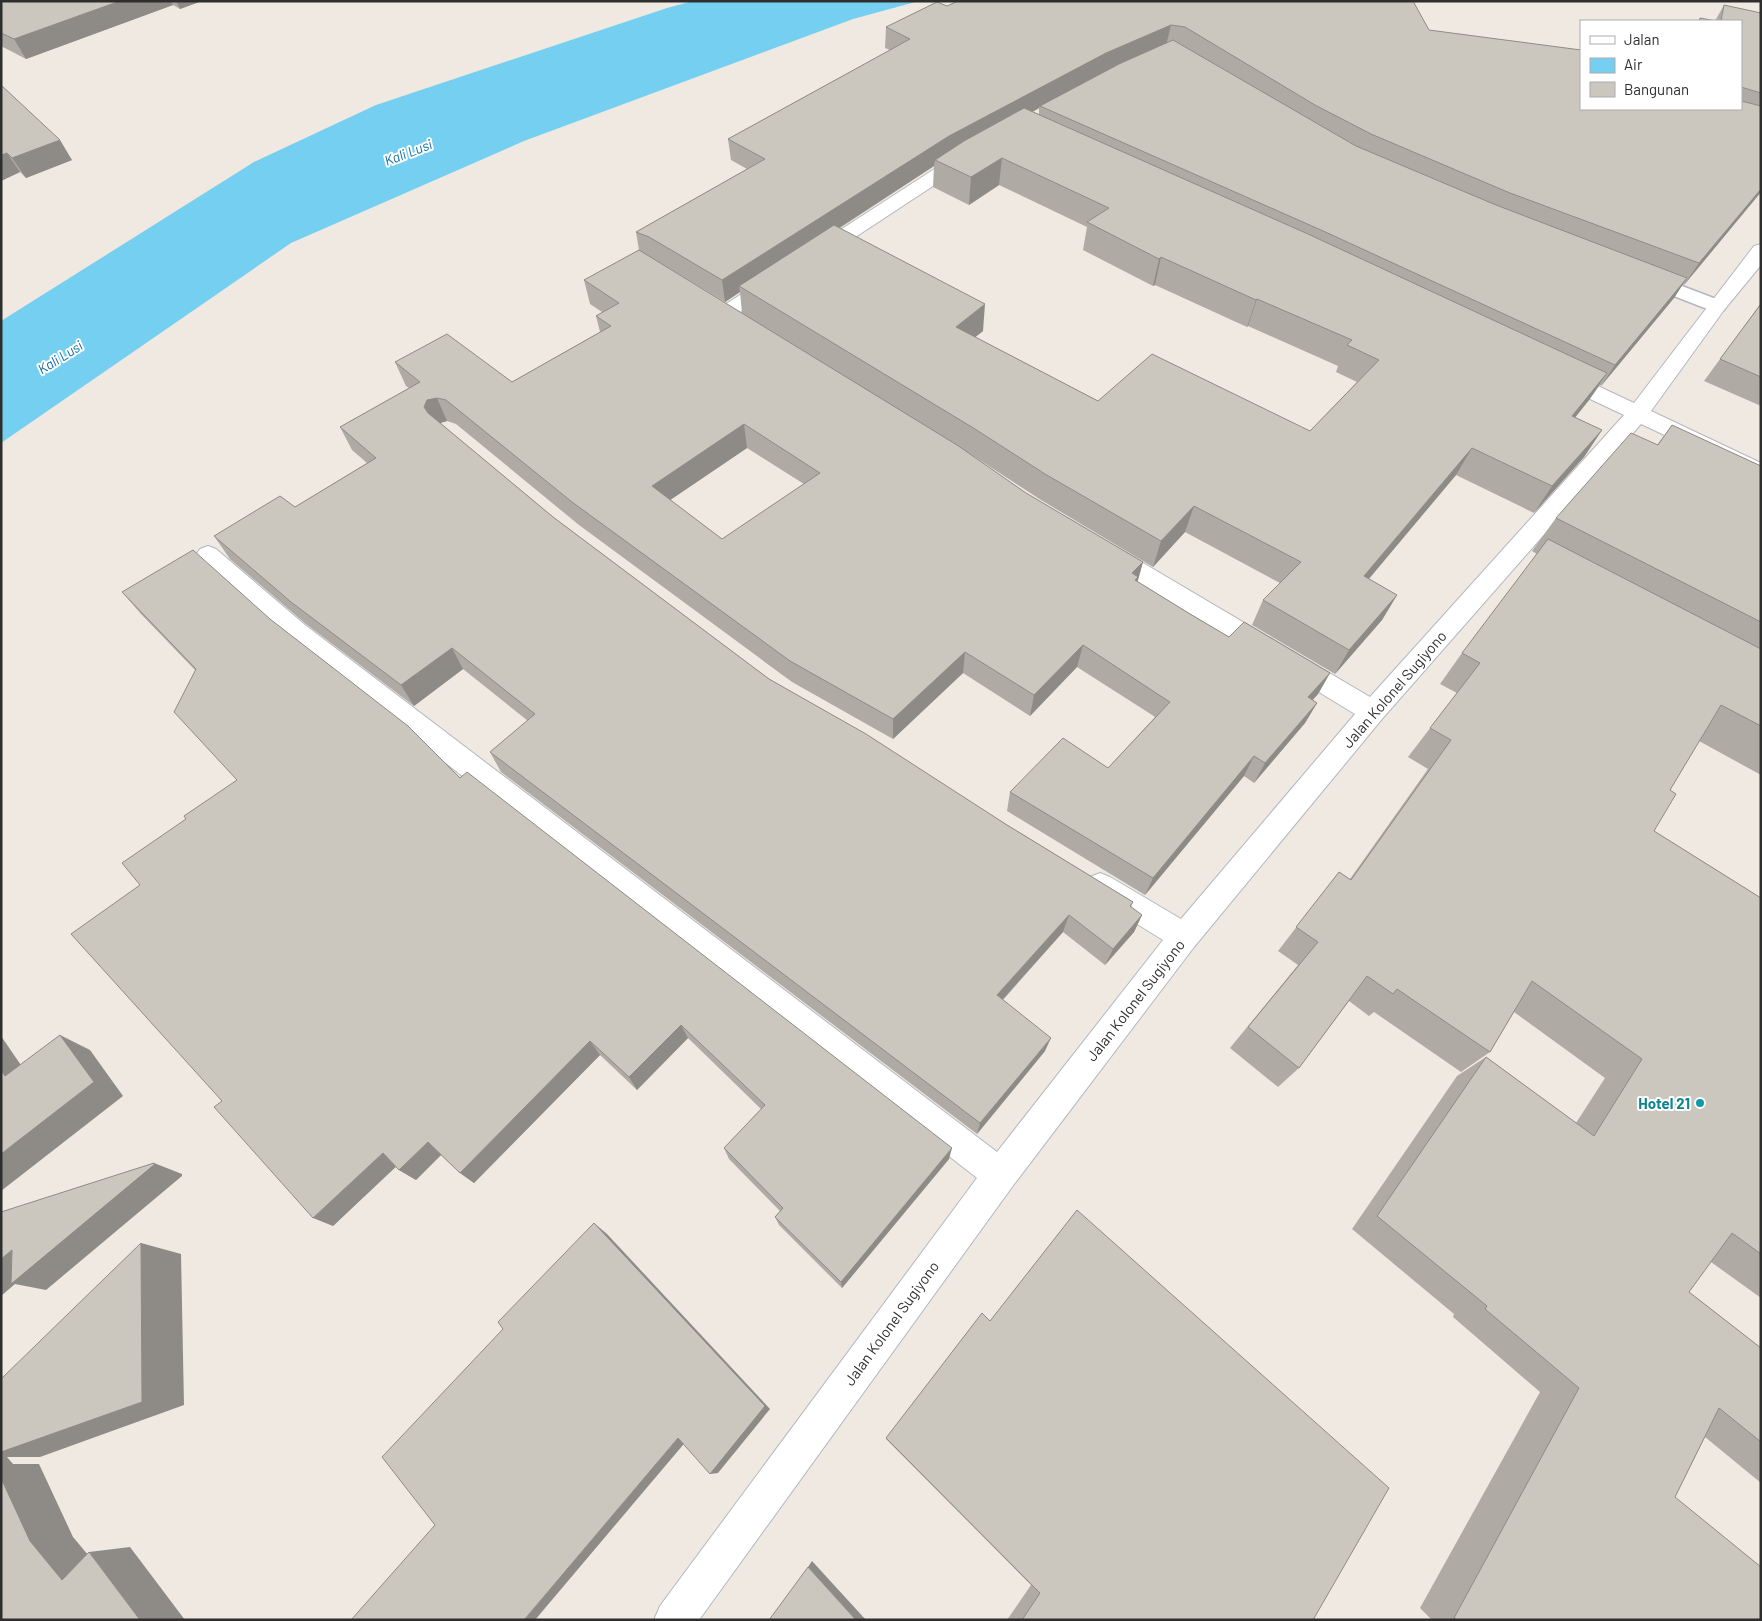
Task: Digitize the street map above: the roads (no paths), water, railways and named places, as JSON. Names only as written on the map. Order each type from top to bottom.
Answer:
[{"type":"street","points":[[765,337],[717,308],[794,269],[981,148]]},
{"type":"street","name":"Jalan Kolonel Sugiyono","points":[[679,1618],[1000,1175],[1184,937],[1373,712],[1522,559],[1638,413],[1761,250]]},
{"type":"street","points":[[1548,371],[1761,472]]},
{"type":"street","points":[[1092,544],[1373,712]]},
{"type":"street","points":[[208,555],[296,632],[1000,1175]]},
{"type":"street","points":[[1082,875],[1184,937]]},
{"type":"lane","points":[[1628,272],[1717,306]]},
{"type":"water","name":"Kali Lusi","points":[[693,1],[919,1],[853,19],[524,141],[291,243],[1,443],[1,321],[254,162],[376,105]]},
{"type":"place","name":"Hotel 21","points":[[1700,1103]]}]
